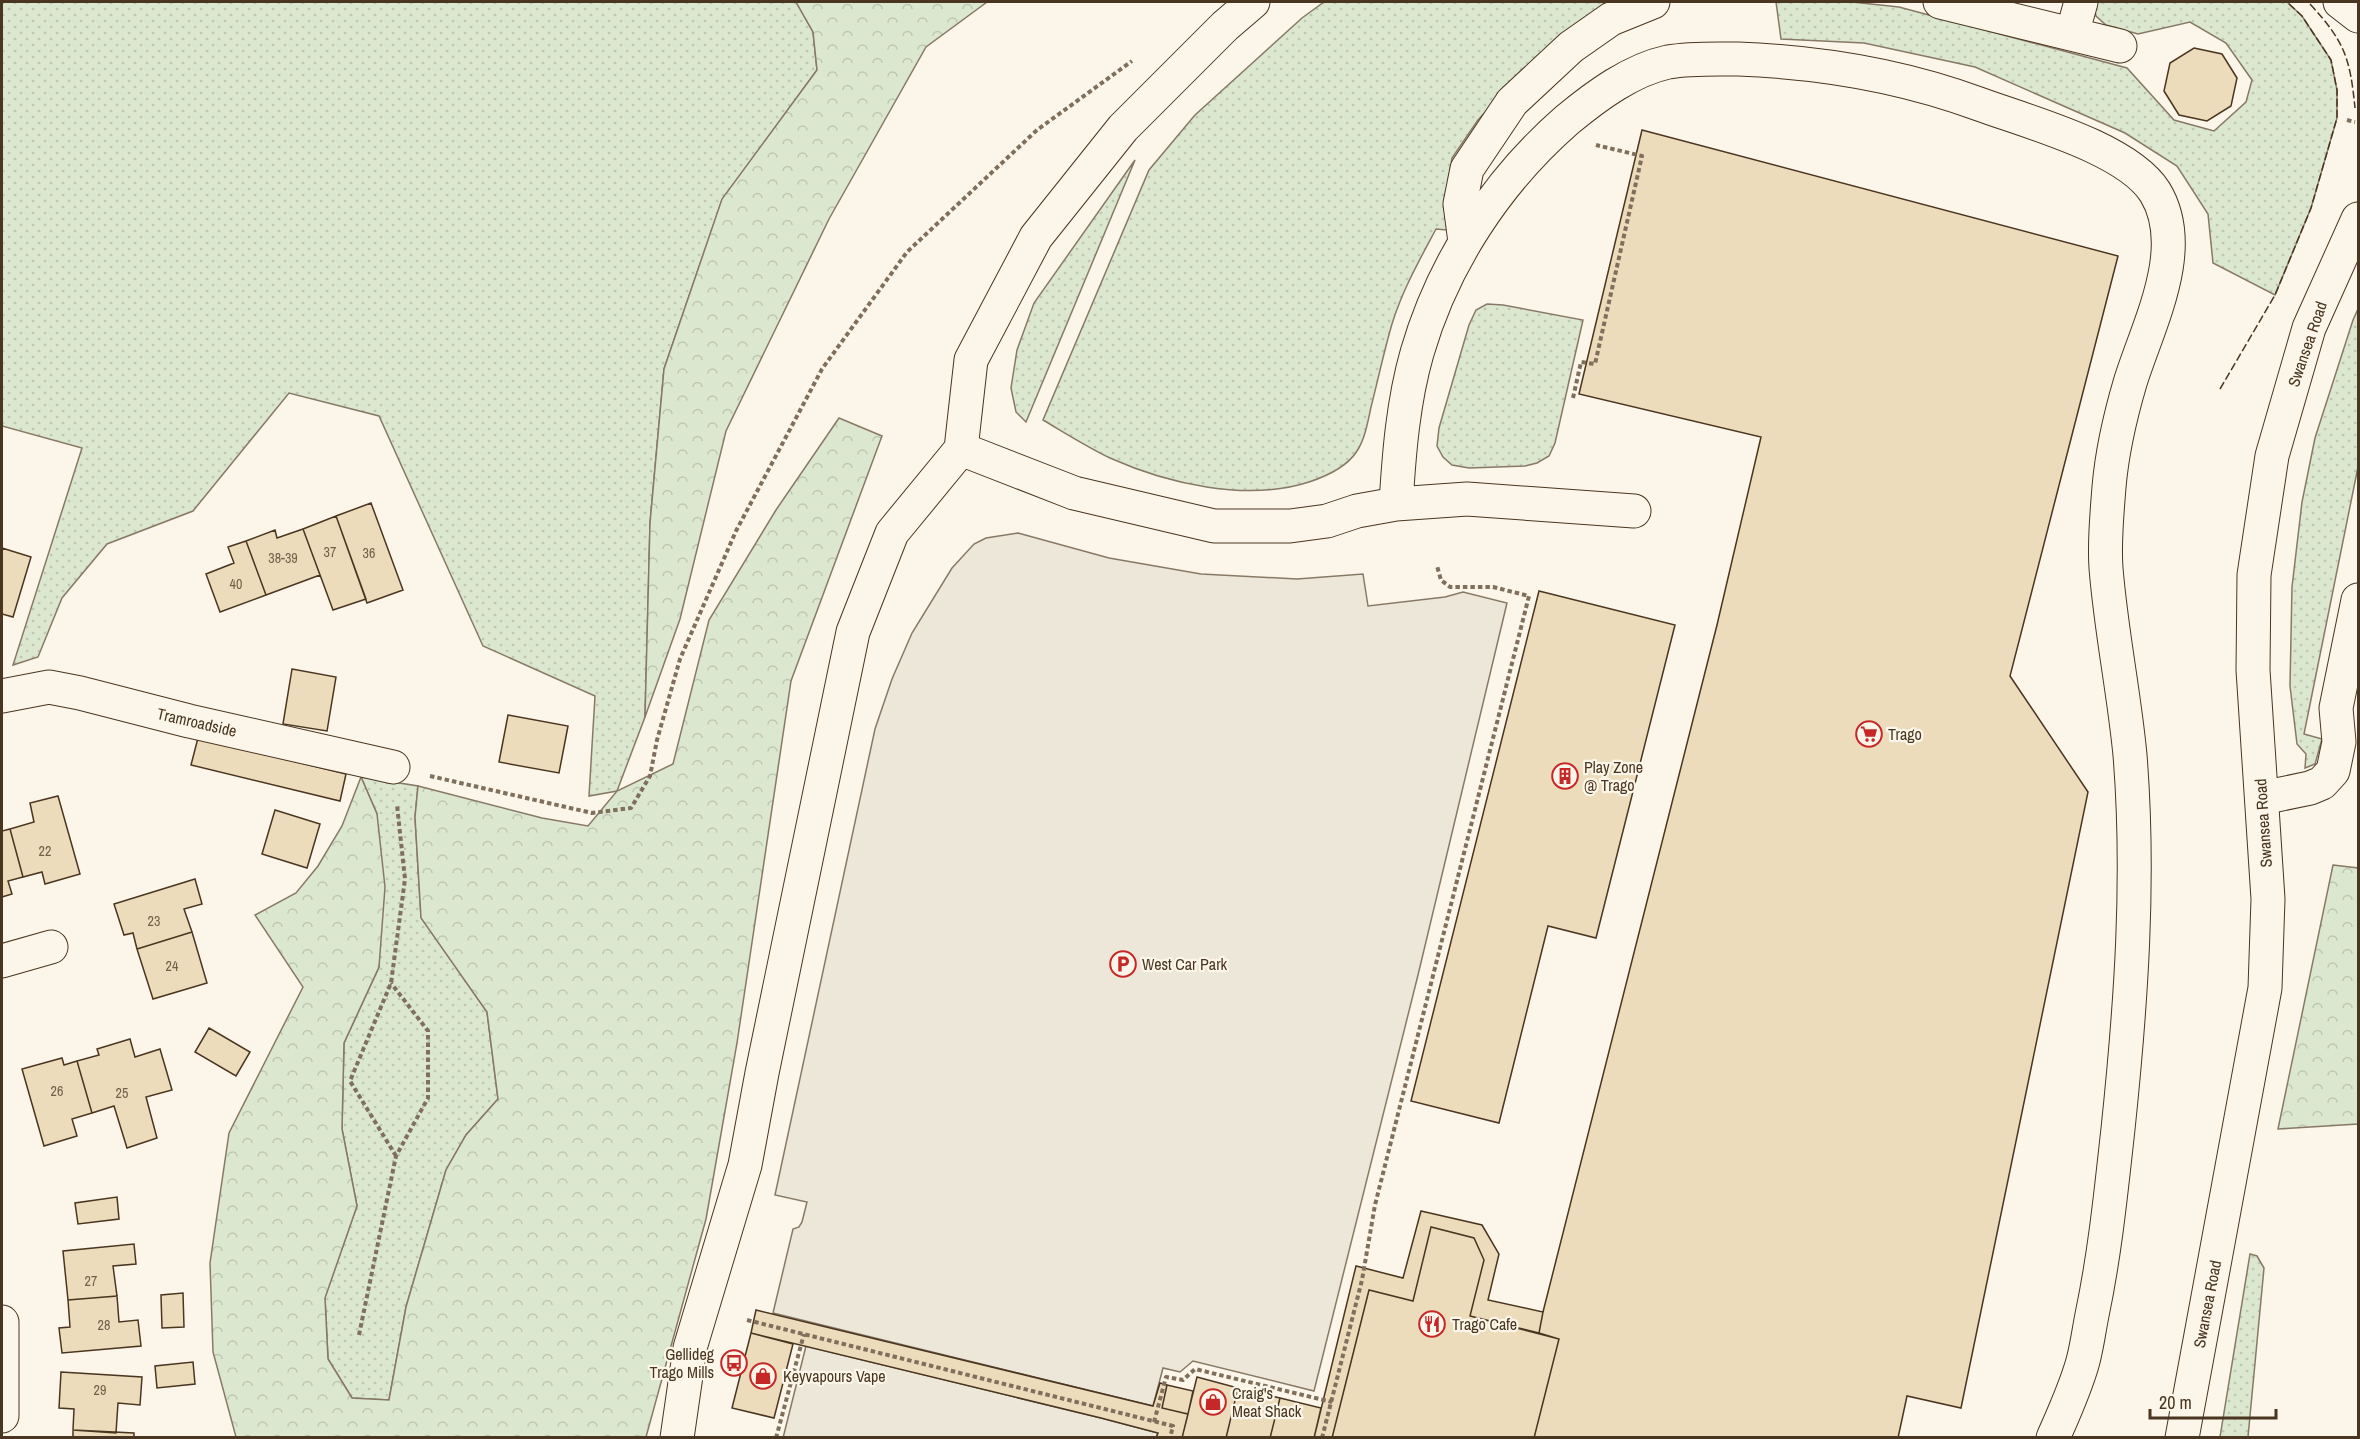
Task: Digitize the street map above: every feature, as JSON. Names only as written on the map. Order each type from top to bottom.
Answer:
[{"type":"street","points":[[677,1437],[690,1348],[745,1165],[854,632],[892,532],[961,449],[971,360],[1036,237],[1123,128],[1225,26],[1253,2]]},
{"type":"street","points":[[1465,242],[1460,204],[1467,169],[1512,102],[1571,47],[1611,19],[1653,2]]},
{"type":"street","points":[[1940,2],[2120,46]]},
{"type":"street","points":[[2072,34],[2081,2]]},
{"type":"street","points":[[2340,2],[2358,16]]},
{"type":"street","points":[[1396,504],[1405,412],[1417,353],[1438,296],[1465,242],[1502,188],[1537,147],[1582,107],[1627,77],[1665,63],[1708,58],[1768,60],[1834,69],[1939,89],[2071,137],[2130,166],[2153,189],[2164,212],[2169,238],[2166,266],[2158,299],[2128,389],[2111,467],[2106,515],[2106,564],[2128,745],[2134,827],[2131,985],[2106,1241],[2083,1361],[2054,1437]]},
{"type":"street","name":"Swansea Road","points":[[2182,1437],[2265,988],[2268,899],[2253,670],[2254,575],[2272,456],[2309,328],[2358,219]]},
{"type":"street","points":[[961,449],[1074,493],[1214,526],[1290,526],[1328,521],[1396,504],[1467,499],[1634,511]]},
{"type":"street","points":[[2262,798],[2322,783],[2333,771],[2339,742],[2336,708],[2358,600]]},
{"type":"street","name":"Tramroadside","points":[[2,696],[49,687],[393,767]]},
{"type":"street","points":[[2,961],[51,947]]},
{"type":"street","points":[[2,1322],[2,1416]]},
{"type":"path","points":[[396,1156],[350,1081],[391,983],[405,879],[393,767],[474,788],[591,813],[631,808],[650,776],[657,740],[680,659],[732,541],[822,369],[907,252],[1037,130],[1139,56]]},
{"type":"path","points":[[2347,120],[2355,122]]},
{"type":"path","points":[[1573,398],[1581,362],[1595,364],[1642,156],[1588,143]]},
{"type":"path","points":[[1322,1437],[1362,1280],[1375,1205],[1529,596],[1493,587],[1450,587],[1441,580],[1437,566]]},
{"type":"path","points":[[359,1335],[396,1156],[428,1098],[428,1031],[391,983]]},
{"type":"path","points":[[747,1320],[1173,1426],[1170,1437]]},
{"type":"path","points":[[776,1437],[804,1334]]},
{"type":"path","points":[[1155,1422],[1166,1377],[1183,1380],[1195,1369],[1332,1402]]},
{"type":"green space","points":[[2,2],[796,2],[813,32],[817,70],[722,200],[664,369],[650,523],[645,717],[617,791],[589,796],[595,696],[483,646],[379,416],[289,393],[193,511],[107,544],[62,598],[38,657],[13,665],[82,448],[2,426]]},
{"type":"green space","points":[[796,2],[987,2],[926,47],[829,219],[726,431],[680,619],[645,717],[650,523],[664,369],[722,199],[817,70],[813,32]]},
{"type":"green space","points":[[1324,2],[1620,2],[1581,20],[1535,58],[1478,120],[1452,158],[1444,207],[1447,230],[1436,229],[1401,299],[1389,334],[1364,435],[1360,446],[1348,462],[1329,474],[1285,488],[1234,490],[1157,476],[1110,458],[1084,445],[1043,420],[1149,170],[1195,115],[1302,18]]},
{"type":"green space","points":[[1776,2],[1852,2],[1899,7],[2127,68],[2174,120],[2214,131],[2246,102],[2252,80],[2226,43],[2190,22],[2138,34],[2106,25],[2096,16],[2093,2],[2287,2],[2302,16],[2331,60],[2337,90],[2337,118],[2311,208],[2275,295],[2213,263],[2208,214],[2177,166],[2125,133],[1975,67],[1864,43],[1781,39]]},
{"type":"green space","points":[[1135,160],[1026,422],[1016,412],[1011,388],[1017,350],[1034,303]]},
{"type":"green space","points":[[1487,304],[1583,320],[1555,443],[1549,456],[1537,463],[1525,466],[1469,468],[1452,465],[1443,457],[1437,446],[1439,428],[1469,325],[1476,310]]},
{"type":"green space","points":[[2358,309],[2358,467],[2304,734],[2322,739],[2315,764],[2305,768],[2306,754],[2297,744],[2290,686],[2292,587],[2302,502],[2315,438]]},
{"type":"green space","points":[[839,418],[882,436],[791,681],[737,1043],[706,1219],[646,1437],[236,1437],[213,1352],[210,1263],[229,1133],[303,987],[255,915],[296,893],[318,866],[342,826],[361,777],[377,814],[385,887],[379,967],[344,1043],[342,1129],[357,1206],[325,1298],[328,1359],[352,1398],[389,1400],[406,1307],[446,1170],[466,1135],[498,1099],[487,1012],[421,918],[415,817],[418,786],[542,818],[588,826],[617,791],[673,764],[709,620],[776,510]]},
{"type":"green space","points":[[361,777],[418,786],[415,817],[421,917],[487,1012],[498,1099],[466,1135],[446,1170],[406,1307],[389,1400],[352,1398],[328,1359],[325,1297],[357,1206],[342,1129],[344,1043],[379,967],[377,814]]},
{"type":"green space","points":[[2333,865],[2358,868],[2358,1124],[2278,1129]]},
{"type":"green space","points":[[2250,1254],[2257,1256],[2264,1268],[2248,1437],[2220,1437]]},
{"type":"shaded area","name":"West Car Park","points":[[1018,533],[1109,558],[1201,574],[1297,579],[1363,574],[1368,606],[1445,597],[1463,592],[1507,603],[1418,975],[1314,1391],[1193,1361],[1180,1372],[1163,1368],[1153,1406],[773,1313],[793,1229],[799,1227],[802,1222],[807,1202],[775,1195],[875,729],[892,679],[912,633],[952,568],[974,544],[986,538]]},
{"type":"shaded area","points":[[806,1346],[1158,1433],[1156,1438],[783,1438]]},
{"type":"building","points":[[2194,48],[2222,54],[2237,78],[2231,106],[2207,121],[2179,115],[2164,91],[2170,63]]},
{"type":"building","name":"Trago","points":[[1642,130],[2118,256],[2010,676],[2088,792],[1961,1408],[1907,1396],[1898,1438],[1534,1438],[1559,1339],[1539,1333],[1543,1312],[1717,625],[1761,437],[1579,394]]},
{"type":"building","points":[[371,503],[403,590],[367,603],[336,516]]},
{"type":"building","points":[[336,516],[366,599],[333,610],[303,529]]},
{"type":"building","points":[[303,529],[320,575],[266,595],[246,541],[275,530],[277,538]]},
{"type":"building","points":[[246,541],[266,595],[220,612],[206,574],[234,563],[228,547]]},
{"type":"building","points":[[2,548],[31,557],[13,617],[2,614]]},
{"type":"building","name":"Play Zone @ Trago","points":[[1539,591],[1675,625],[1596,938],[1548,926],[1499,1123],[1411,1101]]},
{"type":"building","points":[[292,669],[336,677],[327,731],[283,724]]},
{"type":"building","points":[[508,715],[568,726],[559,773],[499,762]]},
{"type":"building","points":[[198,738],[346,774],[340,801],[191,765]]},
{"type":"building","points":[[58,796],[80,874],[45,884],[42,872],[23,877],[10,829],[34,822],[30,803]]},
{"type":"building","points":[[275,810],[320,824],[307,868],[262,854]]},
{"type":"building","points":[[10,829],[23,877],[8,881],[12,894],[2,897],[2,831]]},
{"type":"building","points":[[195,879],[202,904],[184,909],[192,932],[137,949],[133,933],[124,935],[114,904]]},
{"type":"building","points":[[192,932],[207,983],[153,999],[137,949]]},
{"type":"building","points":[[209,1028],[250,1052],[236,1076],[195,1052]]},
{"type":"building","points":[[130,1039],[135,1057],[160,1049],[172,1090],[146,1097],[157,1138],[127,1148],[114,1106],[92,1113],[77,1061],[99,1055],[97,1049]]},
{"type":"building","points":[[62,1058],[64,1065],[77,1061],[92,1113],[72,1119],[77,1136],[44,1146],[22,1069]]},
{"type":"building","points":[[117,1197],[119,1219],[78,1224],[75,1203]]},
{"type":"building","points":[[1421,1211],[1482,1225],[1499,1254],[1488,1300],[1543,1312],[1539,1333],[1470,1316],[1484,1260],[1474,1238],[1431,1227],[1413,1301],[1369,1290],[1332,1438],[1314,1438],[1356,1266],[1403,1278]]},
{"type":"building","name":"Trago Cafe","points":[[1431,1227],[1474,1238],[1484,1260],[1470,1316],[1559,1339],[1534,1438],[1332,1438],[1369,1290],[1413,1301]]},
{"type":"building","points":[[134,1244],[136,1264],[113,1266],[117,1296],[68,1300],[63,1251]]},
{"type":"building","points":[[183,1293],[184,1327],[162,1328],[161,1295]]},
{"type":"building","points":[[117,1296],[119,1322],[138,1320],[141,1346],[62,1353],[59,1328],[70,1327],[68,1300]]},
{"type":"building","points":[[756,1310],[1153,1406],[1160,1383],[1167,1385],[1162,1408],[1188,1414],[1182,1438],[1156,1438],[1158,1433],[1101,1418],[751,1333]]},
{"type":"building","name":"Keyvapours Vape","points":[[751,1333],[793,1344],[774,1418],[732,1408]]},
{"type":"building","points":[[193,1362],[195,1384],[157,1388],[155,1366]]},
{"type":"building","points":[[61,1372],[142,1377],[140,1405],[118,1403],[116,1433],[73,1430],[74,1409],[59,1408]]},
{"type":"building","name":"Craig's Meat Shack","points":[[1197,1377],[1238,1388],[1226,1438],[1182,1438]]},
{"type":"building","points":[[1167,1385],[1193,1391],[1188,1414],[1162,1408]]},
{"type":"building","points":[[1238,1388],[1280,1398],[1270,1438],[1226,1438]]},
{"type":"building","points":[[1280,1398],[1321,1408],[1314,1438],[1270,1438]]},
{"type":"building","points":[[73,1430],[134,1433],[134,1438],[73,1438]]},
{"type":"fence","points":[[2220,389],[2275,295],[2311,208],[2337,118],[2337,90],[2331,60],[2302,16],[2287,2]]},
{"type":"fence","points":[[2310,4],[2331,29],[2344,52],[2351,76],[2355,108]]},
{"type":"place","name":"Trago","points":[[1869,734]]},
{"type":"place","name":"Play Zone @ Trago","points":[[1565,776]]},
{"type":"place","name":"West Car Park","points":[[1123,964]]},
{"type":"place","name":"Trago Cafe","points":[[1432,1324]]},
{"type":"place","name":"Gellideg Trago Mills","points":[[734,1363]]},
{"type":"place","name":"Keyvapours Vape","points":[[763,1376]]},
{"type":"place","name":"Craig's Meat Shack","points":[[1213,1402]]}]
